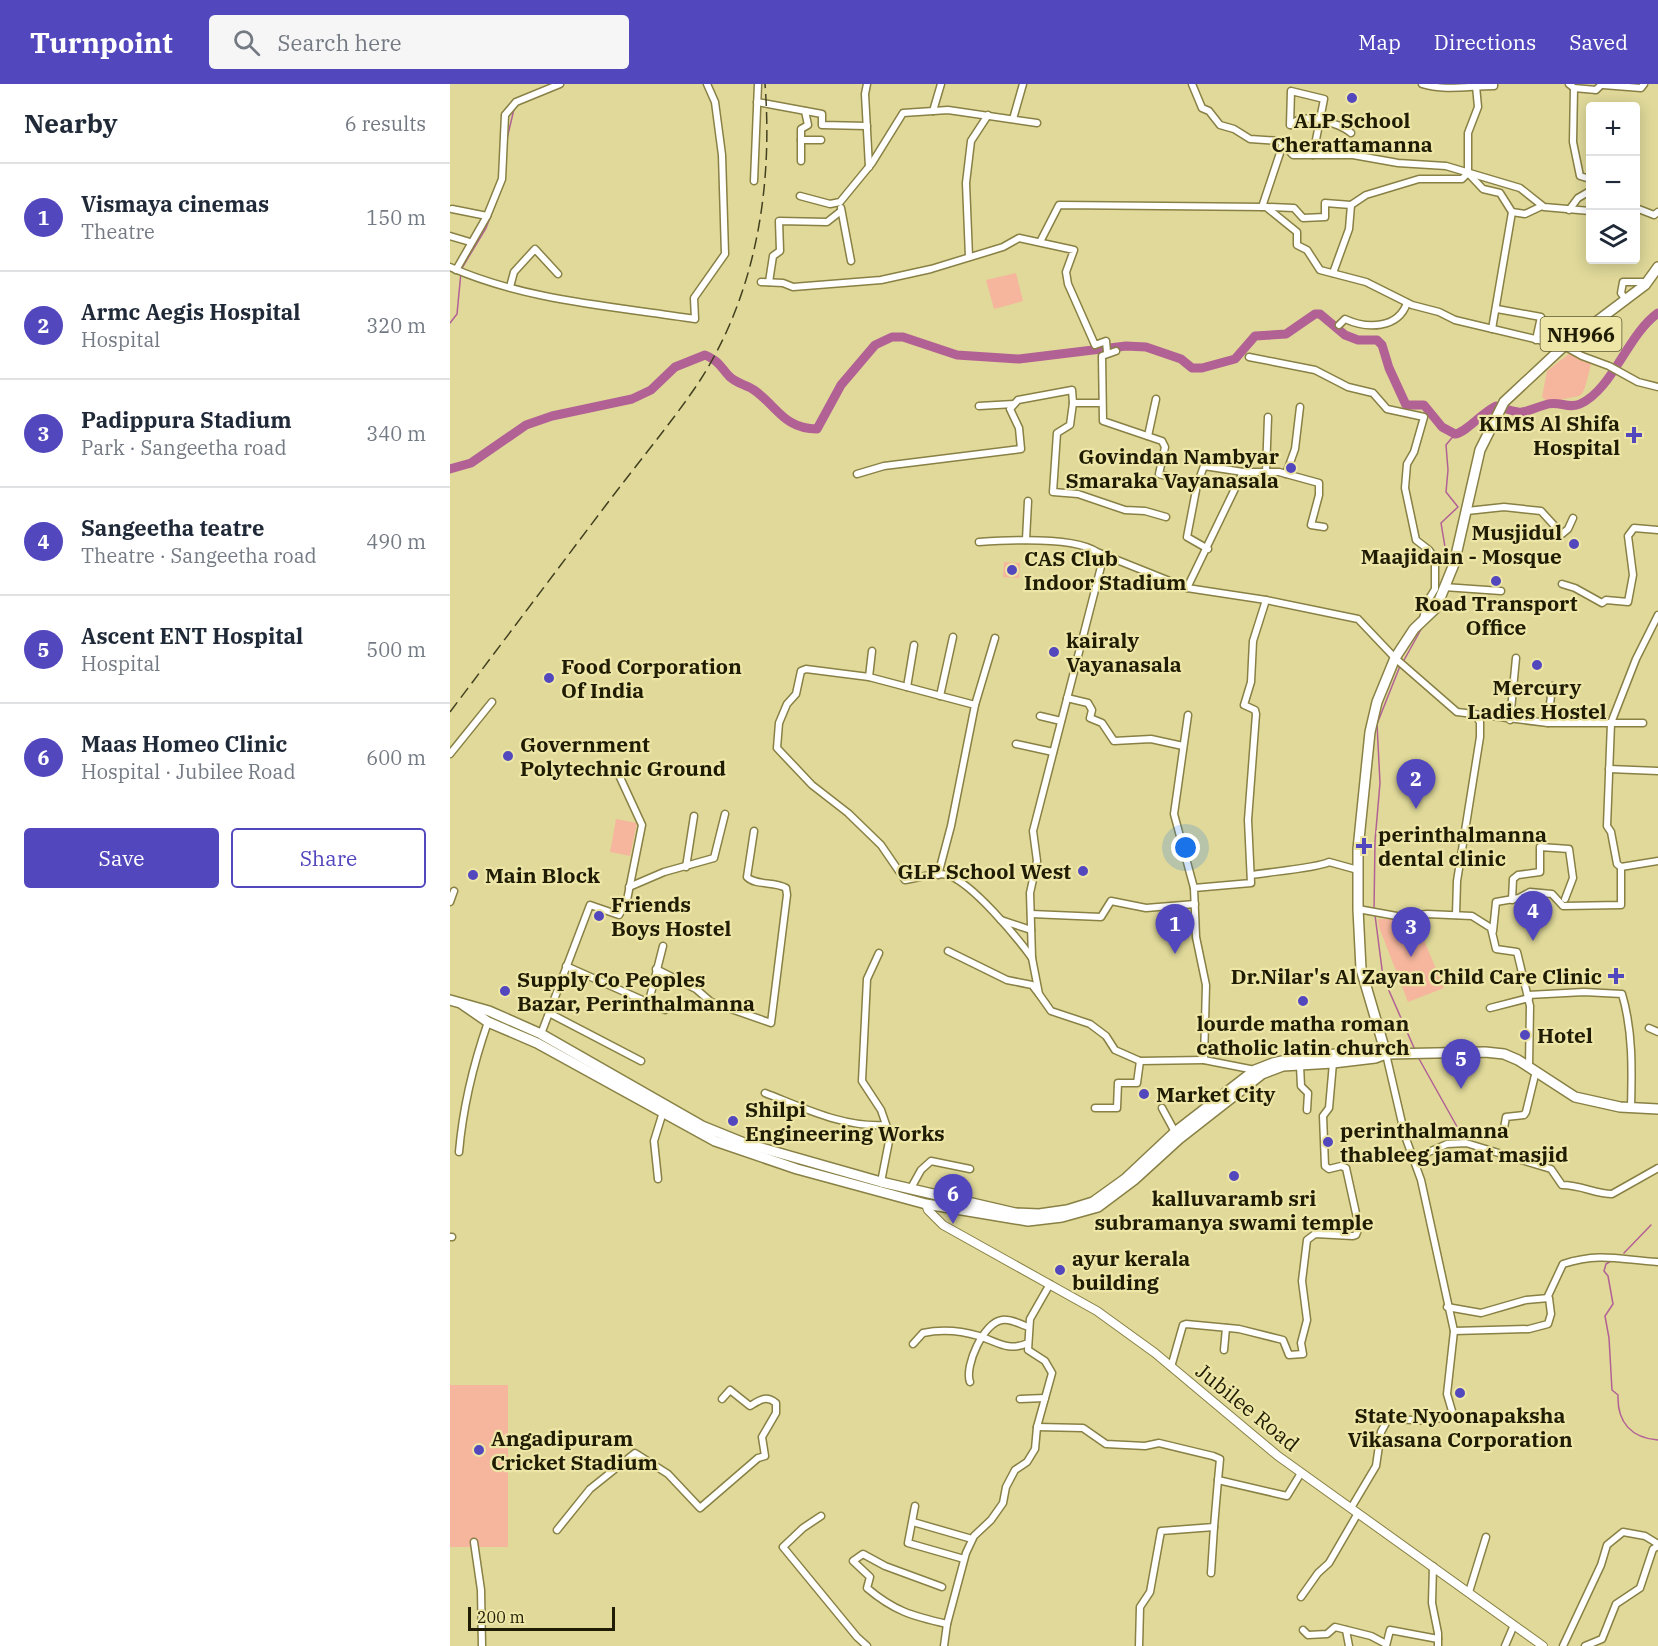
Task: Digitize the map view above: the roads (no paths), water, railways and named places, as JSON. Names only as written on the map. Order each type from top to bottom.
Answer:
[{"type":"highway","name":"NH966","points":[[1386,1054],[1361,969],[1358,909],[1358,870],[1370,732],[1377,702],[1414,630],[1436,608],[1454,564],[1478,455],[1503,402],[1564,346],[1647,282],[1658,267]]},
{"type":"highway","points":[[450,1000],[489,1011],[541,1034],[702,1126],[754,1146],[881,1182],[1015,1213],[1039,1214],[1067,1210],[1093,1202],[1125,1179],[1175,1132],[1255,1070],[1283,1063],[1374,1051],[1386,1054],[1485,1052],[1504,1054],[1533,1069],[1575,1097],[1595,1103],[1658,1109]]},
{"type":"highway","points":[[462,1004],[488,1022],[523,1036],[716,1141],[757,1156],[926,1204],[1029,1221],[1062,1218],[1098,1208],[1134,1180],[1179,1139],[1262,1074],[1283,1063],[1300,1066],[1375,1058],[1386,1054]]},
{"type":"highway","points":[[926,1204],[923,1196],[930,1193]]},
{"type":"main road","name":"Jubilee Road","points":[[926,1204],[928,1210],[943,1225],[1097,1311],[1171,1367],[1301,1473],[1544,1646]]},
{"type":"street","points":[[560,84],[516,102],[504,115],[502,179],[487,216],[453,269],[478,279],[552,298],[694,319],[694,298],[725,254],[722,156],[715,102],[707,84]]},
{"type":"street","points":[[754,181],[758,84]]},
{"type":"street","points":[[867,84],[865,94],[869,167]]},
{"type":"street","points":[[933,111],[942,84]]},
{"type":"street","points":[[1013,119],[1023,84]]},
{"type":"street","points":[[1192,84],[1202,108],[1209,111],[1220,125],[1234,129],[1250,139],[1280,141],[1293,155],[1353,154],[1398,163],[1446,166],[1520,188],[1542,206],[1586,211]]},
{"type":"street","points":[[1422,84],[1439,89],[1450,86],[1494,86],[1494,84]]},
{"type":"street","points":[[1586,178],[1580,176],[1573,142],[1572,86],[1596,90],[1602,85],[1641,88],[1644,84]]},
{"type":"street","points":[[1040,242],[1059,205],[1294,208],[1303,218],[1325,217],[1325,203],[1351,205],[1360,201],[1365,195],[1405,181],[1462,179],[1468,172],[1468,133],[1478,107],[1476,86]]},
{"type":"street","points":[[1313,155],[1320,120],[1324,99],[1291,91],[1290,125],[1298,118],[1320,120],[1345,128],[1351,133]]},
{"type":"street","points":[[757,102],[822,114],[822,125],[867,126]]},
{"type":"street","points":[[800,196],[830,204],[840,202],[869,167],[903,113],[948,110],[1037,123]]},
{"type":"street","points":[[801,161],[801,129],[808,125],[805,111]]},
{"type":"street","points":[[969,257],[966,183],[971,141],[988,115]]},
{"type":"street","points":[[801,140],[821,141]]},
{"type":"street","points":[[1264,207],[1283,144]]},
{"type":"street","points":[[1468,172],[1483,189],[1500,194],[1512,212],[1492,329]]},
{"type":"street","points":[[1569,210],[1578,198],[1586,193]]},
{"type":"street","points":[[840,202],[851,261]]},
{"type":"street","points":[[1333,273],[1349,229],[1351,205]]},
{"type":"street","points":[[1512,212],[1526,214],[1542,206]]},
{"type":"street","points":[[1264,207],[1297,232],[1297,245],[1307,250],[1320,270],[1365,282],[1407,303],[1492,329],[1564,346],[1638,382],[1658,387]]},
{"type":"street","points":[[452,209],[487,216]]},
{"type":"street","points":[[1640,210],[1654,214],[1658,212]]},
{"type":"street","points":[[769,282],[773,256],[780,251],[779,221],[827,222],[842,211]]},
{"type":"street","points":[[450,236],[470,242]]},
{"type":"street","points":[[761,282],[783,283],[793,287],[881,280],[1003,247],[1019,238],[1040,242],[1074,250],[1066,272],[1068,284],[1095,345],[1106,341],[1107,352]]},
{"type":"street","points":[[510,287],[514,272],[535,249],[558,274]]},
{"type":"street","points":[[1626,300],[1621,293],[1623,282],[1647,282]]},
{"type":"street","points":[[1339,325],[1345,319],[1356,323],[1388,324],[1398,319],[1407,303]]},
{"type":"street","points":[[1497,309],[1541,317],[1536,340]]},
{"type":"street","points":[[1116,351],[1107,352],[1102,356],[1102,421],[1162,441],[1165,447],[1159,474],[1197,485]]},
{"type":"street","points":[[1249,357],[1315,370],[1348,387],[1373,393],[1388,409],[1424,417],[1414,452],[1407,464],[1405,488],[1416,540],[1429,550],[1435,559],[1435,589],[1427,602],[1426,619]]},
{"type":"street","points":[[857,474],[884,466],[1020,449],[1019,428],[1010,409],[1014,404],[1018,400],[1072,390],[1070,425],[1057,433],[1053,492],[1078,494],[1125,510],[1145,511],[1167,517]]},
{"type":"street","points":[[1148,436],[1156,399]]},
{"type":"street","points":[[1073,403],[1102,403]]},
{"type":"street","points":[[979,406],[1014,404]]},
{"type":"street","points":[[1286,474],[1295,450],[1300,407]]},
{"type":"street","points":[[1266,472],[1268,417]]},
{"type":"street","points":[[1208,549],[1187,537],[1197,485],[1204,466],[1243,472],[1286,474],[1319,483],[1319,495],[1311,525],[1324,527]]},
{"type":"street","points":[[1187,588],[1208,549],[1243,472]]},
{"type":"street","points":[[1026,540],[1028,501]]},
{"type":"street","points":[[1467,511],[1504,507],[1541,511],[1562,534],[1565,533],[1573,518]]},
{"type":"street","points":[[1562,584],[1575,588],[1602,603],[1608,600],[1628,602],[1634,575],[1628,536],[1634,528],[1658,530]]},
{"type":"street","points":[[979,542],[1026,540],[1086,545],[1104,555],[1187,588],[1266,600],[1358,619],[1399,662],[1457,712],[1548,723],[1643,723]]},
{"type":"street","points":[[1039,994],[1032,958],[1030,893],[1036,861],[1033,831],[1104,555]]},
{"type":"street","points":[[1444,587],[1501,591]]},
{"type":"street","points":[[1194,888],[1251,883],[1248,820],[1256,714],[1255,710],[1244,705],[1251,682],[1253,641],[1266,600]]},
{"type":"street","points":[[1503,1128],[1506,1117],[1524,1115],[1526,1112],[1533,1069],[1528,997],[1516,952],[1496,950],[1493,931],[1496,902],[1512,900],[1537,892],[1552,894],[1563,906],[1621,905],[1621,867],[1617,864],[1613,838],[1607,826],[1611,723],[1636,659],[1658,615]]},
{"type":"street","points":[[940,696],[953,638]]},
{"type":"street","points":[[938,876],[951,826],[975,705],[995,638]]},
{"type":"street","points":[[907,687],[914,645]]},
{"type":"street","points":[[869,677],[872,651]]},
{"type":"street","points":[[1510,720],[1516,657]]},
{"type":"street","points":[[975,705],[869,677],[806,669],[801,671],[796,694],[787,704],[779,723],[777,748],[812,785],[848,813],[881,846],[905,880],[946,874],[967,886],[1032,958]]},
{"type":"street","points":[[1548,723],[1551,686]]},
{"type":"street","points":[[1067,698],[1088,703],[1092,710],[1090,718],[1102,723],[1114,741],[1151,739],[1183,746]]},
{"type":"street","points":[[450,754],[492,702]]},
{"type":"street","points":[[1456,915],[1457,881],[1480,737],[1480,722],[1474,714]]},
{"type":"street","points":[[1188,715],[1174,814],[1194,888],[1196,937],[1206,985],[1204,1060]]},
{"type":"street","points":[[1040,716],[1061,721]]},
{"type":"street","points":[[1016,744],[1053,752]]},
{"type":"street","points":[[1609,769],[1658,771]]},
{"type":"street","points":[[541,1034],[590,905],[619,915],[627,900],[642,825],[618,773]]},
{"type":"street","points":[[629,887],[664,872],[714,858],[724,814]]},
{"type":"street","points":[[686,867],[694,816]]},
{"type":"street","points":[[656,969],[696,989],[711,1002],[771,1023],[787,895],[786,888],[781,885],[753,881],[747,877],[754,831]]},
{"type":"street","points":[[1512,900],[1513,879],[1518,875],[1540,872],[1540,847],[1554,846],[1569,849],[1573,878],[1565,899]]},
{"type":"street","points":[[1621,867],[1658,861]]},
{"type":"street","points":[[1251,875],[1304,866],[1320,867],[1329,862],[1358,870]]},
{"type":"street","points":[[450,902],[454,891]]},
{"type":"street","points":[[1031,914],[1101,917],[1111,901],[1146,908],[1195,904]]},
{"type":"street","points":[[1358,909],[1402,917],[1456,915],[1476,917],[1493,931]]},
{"type":"street","points":[[998,919],[1031,930]]},
{"type":"street","points":[[649,1001],[663,946]]},
{"type":"street","points":[[948,951],[1007,980],[1032,985],[1052,1011],[1089,1024],[1106,1036],[1115,1050],[1140,1061],[1204,1060],[1255,1070]]},
{"type":"street","points":[[879,953],[867,979],[862,1082],[881,1110],[890,1136],[881,1182]]},
{"type":"street","points":[[566,966],[665,1010]]},
{"type":"street","points":[[1490,1008],[1528,997],[1584,992],[1622,994],[1627,1011],[1632,1066],[1630,1108]]},
{"type":"street","points":[[549,1013],[641,1061]]},
{"type":"street","points":[[459,1152],[462,1110],[473,1065],[488,1022]]},
{"type":"street","points":[[1649,1028],[1658,1032]]},
{"type":"street","points":[[1301,1597],[1318,1573],[1329,1563],[1376,1466],[1382,1432],[1388,1419],[1426,1421],[1442,1419],[1452,1411],[1447,1394],[1454,1331],[1421,1180],[1388,1072],[1386,1054]]},
{"type":"street","points":[[1095,1108],[1117,1108],[1118,1083],[1137,1083],[1140,1061]]},
{"type":"street","points":[[1171,1367],[1183,1325],[1226,1328],[1281,1339],[1289,1355],[1302,1356],[1301,1343],[1307,1320],[1302,1284],[1307,1240],[1315,1234],[1353,1236],[1358,1232],[1355,1203],[1346,1168],[1341,1166],[1329,1169],[1325,1166],[1323,1116],[1329,1108],[1333,1063]]},
{"type":"street","points":[[1300,1066],[1301,1086],[1308,1093],[1307,1110]]},
{"type":"street","points":[[765,1093],[819,1114],[864,1126],[886,1125]]},
{"type":"street","points":[[1162,1108],[1175,1132]]},
{"type":"street","points":[[658,1179],[654,1141],[663,1112]]},
{"type":"street","points":[[1413,1159],[1447,1144],[1466,1143],[1551,1168],[1562,1185],[1581,1185],[1604,1194],[1612,1194],[1658,1168]]},
{"type":"street","points":[[911,1188],[921,1170],[931,1161],[970,1169]]},
{"type":"street","points":[[1454,1331],[1529,1329],[1548,1324],[1551,1314],[1548,1296],[1563,1264],[1579,1259],[1612,1256],[1658,1262]]},
{"type":"street","points":[[944,1646],[947,1624],[964,1559],[972,1539],[1003,1503],[1006,1487],[1015,1470],[1027,1462],[1035,1449],[1037,1427],[1051,1369],[1045,1361],[1029,1352],[1029,1327],[1033,1313],[1050,1284]]},
{"type":"street","points":[[1447,1307],[1481,1313],[1548,1296]]},
{"type":"street","points":[[970,1382],[968,1370],[981,1337],[1001,1320],[1029,1327]]},
{"type":"street","points":[[1224,1350],[1226,1328]]},
{"type":"street","points":[[913,1344],[921,1334],[953,1331],[981,1337],[1003,1348],[1028,1343]]},
{"type":"street","points":[[557,1530],[590,1489],[635,1453],[668,1474],[700,1508],[758,1458],[765,1455],[762,1437],[776,1413],[776,1403],[770,1399],[765,1398],[750,1406],[730,1390],[722,1399]]},
{"type":"street","points":[[1020,1399],[1045,1398]]},
{"type":"street","points":[[1037,1427],[1083,1428],[1106,1444],[1145,1446],[1159,1443],[1218,1457],[1220,1464],[1211,1572]]},
{"type":"street","points":[[1218,1480],[1287,1496],[1301,1473]]},
{"type":"street","points":[[915,1506],[908,1543],[964,1559]]},
{"type":"street","points":[[820,1516],[783,1547],[857,1637],[867,1646]]},
{"type":"street","points":[[913,1522],[972,1539]]},
{"type":"street","points":[[1139,1646],[1140,1607],[1150,1592],[1161,1531],[1214,1527]]},
{"type":"street","points":[[1563,1646],[1601,1565],[1607,1545],[1623,1532],[1645,1536],[1658,1545],[1653,1549],[1640,1588],[1616,1604],[1602,1639],[1585,1646]]},
{"type":"street","points":[[1468,1592],[1486,1537]]},
{"type":"street","points":[[474,1542],[481,1590],[482,1646]]},
{"type":"street","points":[[942,1587],[885,1566],[863,1554],[853,1561],[870,1577],[867,1587],[885,1603],[912,1617],[947,1624]]},
{"type":"street","points":[[1303,1630],[1308,1635],[1327,1634],[1335,1627],[1386,1645],[1389,1632],[1394,1630],[1438,1642],[1432,1603],[1433,1566]]},
{"type":"street","points":[[1505,1646],[1514,1625]]},
{"type":"street","points":[[1346,1630],[1349,1646]]},
{"type":"waterway","points":[[516,99],[536,91]]},
{"type":"waterway","points":[[506,143],[514,109]]},
{"type":"waterway","points":[[462,268],[486,228],[499,195]]},
{"type":"waterway","points":[[450,323],[457,314],[461,272]]},
{"type":"waterway","points":[[450,469],[471,463],[526,425],[552,416],[632,399],[651,390],[675,367],[705,355],[717,362],[732,378],[762,396],[789,421],[806,428],[817,429],[841,385],[875,345],[892,337],[903,337],[957,355],[1019,359],[1126,346],[1146,347],[1181,359],[1192,368],[1202,368],[1235,359],[1255,336],[1286,334],[1315,314],[1320,314],[1345,335],[1358,340],[1377,340],[1382,345],[1389,368],[1406,405],[1424,405],[1442,427],[1455,434],[1460,433],[1496,406],[1523,412],[1552,403],[1572,406],[1592,397],[1602,387],[1637,334],[1658,313]]},
{"type":"waterway","points":[[1438,580],[1438,560],[1445,547],[1441,523],[1458,507],[1446,492],[1448,470],[1446,445],[1455,434]]},
{"type":"waterway","points":[[1430,609],[1434,596]]},
{"type":"waterway","points":[[1403,662],[1424,624]]},
{"type":"waterway","points":[[1374,910],[1375,841],[1380,783],[1377,724],[1400,666]]},
{"type":"waterway","points":[[1375,915],[1383,977],[1415,1050]]},
{"type":"waterway","points":[[1418,1057],[1460,1132]]},
{"type":"waterway","points":[[1624,1253],[1651,1225]]},
{"type":"waterway","points":[[1611,1261],[1606,1264],[1604,1271],[1608,1276],[1613,1304],[1605,1316],[1609,1338],[1612,1390],[1618,1395],[1620,1413],[1627,1427],[1640,1436],[1658,1440]]},
{"type":"railway","points":[[450,712],[675,415],[697,385],[717,351],[734,315],[747,278],[756,240],[763,201],[766,162],[765,84]]},
{"type":"place","name":"ALP School Cherattamanna","points":[[1352,98]]},
{"type":"place","name":"KIMS Al Shifa Hospital","points":[[1634,435]]},
{"type":"place","name":"Govindan Nambyar Smaraka Vayanasala","points":[[1291,468]]},
{"type":"place","name":"Musjidul Maajidain - Mosque","points":[[1574,544]]},
{"type":"place","name":"CAS Club Indoor Stadium","points":[[1012,570]]},
{"type":"place","name":"Road Transport Office","points":[[1496,581]]},
{"type":"place","name":"kairaly Vayanasala","points":[[1054,652]]},
{"type":"place","name":"Mercury Ladies Hostel","points":[[1537,665]]},
{"type":"place","name":"Food Corporation Of India","points":[[549,678]]},
{"type":"place","name":"Government Polytechnic Ground","points":[[508,756]]},
{"type":"place","name":"Armc Aegis Hospital","points":[[1416,809]]},
{"type":"place","name":"perinthalmanna dental clinic","points":[[1364,846]]},
{"type":"place","name":"GLP School West","points":[[1083,871]]},
{"type":"place","name":"Main Block","points":[[473,875]]},
{"type":"place","name":"Friends Boys Hostel","points":[[599,916]]},
{"type":"place","name":"Sangeetha teatre","points":[[1533,941]]},
{"type":"place","name":"Vismaya cinemas","points":[[1175,954]]},
{"type":"place","name":"Padippura Stadium","points":[[1411,957]]},
{"type":"place","name":"Dr.Nilar's Al Zayan Child Care Clinic","points":[[1616,976]]},
{"type":"place","name":"Supply Co Peoples Bazar, Perinthalmanna","points":[[505,991]]},
{"type":"place","name":"lourde matha roman catholic latin church","points":[[1303,1001]]},
{"type":"place","name":"Hotel","points":[[1525,1035]]},
{"type":"place","name":"Ascent ENT Hospital","points":[[1461,1089]]},
{"type":"place","name":"Market City","points":[[1144,1094]]},
{"type":"place","name":"Shilpi Engineering Works","points":[[733,1121]]},
{"type":"place","name":"perinthalmanna thableeg jamat masjid","points":[[1328,1142]]},
{"type":"place","name":"kalluvaramb sri subramanya swami temple","points":[[1234,1176]]},
{"type":"place","name":"Maas Homeo Clinic","points":[[953,1224]]},
{"type":"place","name":"ayur kerala building","points":[[1060,1270]]},
{"type":"place","name":"State Nyoonapaksha Vikasana Corporation","points":[[1460,1393]]},
{"type":"place","name":"Angadipuram Cricket Stadium","points":[[479,1450]]}]
